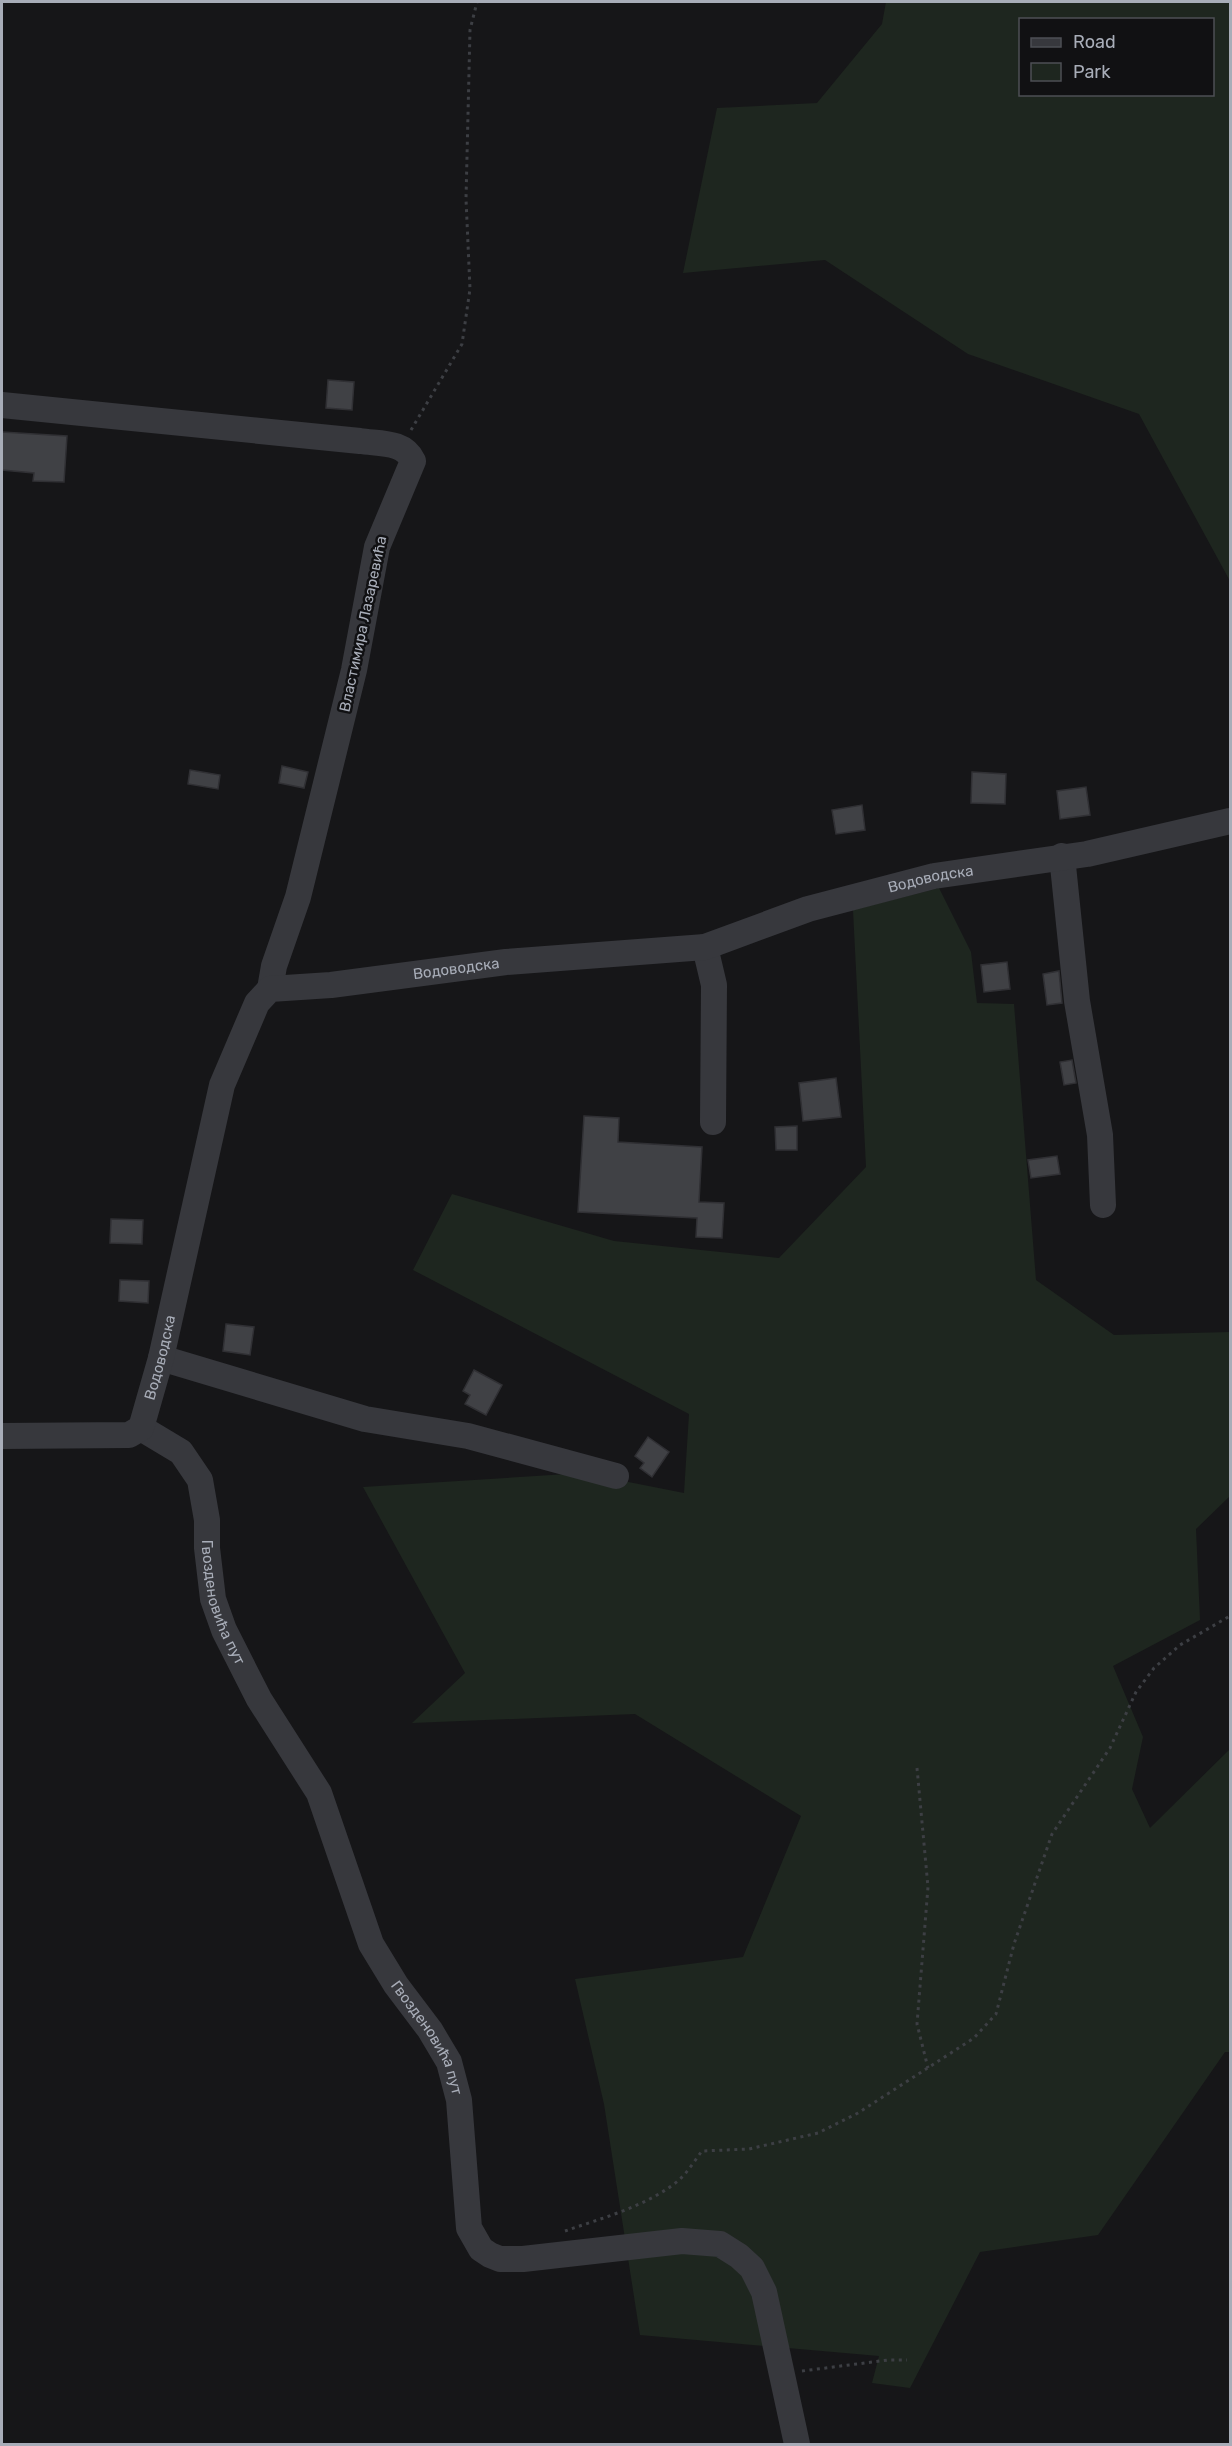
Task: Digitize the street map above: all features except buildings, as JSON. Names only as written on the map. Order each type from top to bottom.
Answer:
[{"type":"street","points":[[2,405],[400,447]]},
{"type":"street","name":"Властимира Лазаревића","points":[[270,989],[274,966],[298,897],[352,682],[377,547],[413,461],[408,450],[400,447]]},
{"type":"street","name":"Водоводска","points":[[141,1428],[161,1358],[222,1085],[257,1003],[270,989],[331,985],[506,962],[705,947],[808,909],[934,876],[1087,854],[1230,821]]},
{"type":"street","points":[[1062,856],[1077,1001],[1100,1136],[1103,1205]]},
{"type":"street","points":[[705,947],[714,986],[714,1122]]},
{"type":"street","points":[[161,1358],[365,1419],[468,1436],[616,1476]]},
{"type":"street","points":[[2,1436],[129,1435],[141,1428]]},
{"type":"street","name":"Гвозденовића пут","points":[[141,1428],[181,1452],[200,1480],[207,1520],[207,1548],[213,1599],[224,1630],[259,1699],[319,1793],[371,1944],[449,2062],[459,2100],[469,2228],[481,2249],[500,2259],[523,2259],[682,2241],[720,2244],[752,2268],[764,2292],[797,2445]]},
{"type":"path","points":[[400,447],[462,344],[470,289],[466,199],[470,30],[477,2]]},
{"type":"path","points":[[562,2232],[606,2217],[665,2190],[681,2179],[702,2151],[749,2149],[818,2133],[858,2113],[974,2038],[996,2014],[1014,1944],[1052,1834],[1110,1748],[1136,1692],[1154,1668],[1180,1645],[1230,1616]]},
{"type":"path","points":[[917,1768],[928,1887],[917,2024],[928,2068]]},
{"type":"path","points":[[784,2388],[799,2371],[888,2360],[907,2360]]},
{"type":"green space","points":[[886,2],[1230,2],[1230,581],[1139,414],[968,354],[825,260],[683,273],[717,108],[817,103],[882,24]]},
{"type":"green space","points":[[939,888],[971,952],[977,1003],[1014,1004],[1036,1280],[1114,1335],[1230,1332],[1230,1496],[1196,1529],[1200,1620],[1113,1666],[1143,1737],[1132,1789],[1150,1828],[1230,1749],[1230,2052],[1225,2052],[1098,2235],[980,2252],[910,2388],[872,2383],[879,2356],[640,2335],[604,2104],[575,1979],[743,1957],[801,1816],[635,1714],[412,1723],[465,1673],[363,1487],[583,1473],[684,1493],[689,1414],[413,1270],[452,1194],[614,1241],[779,1258],[866,1167],[853,910]]}]
